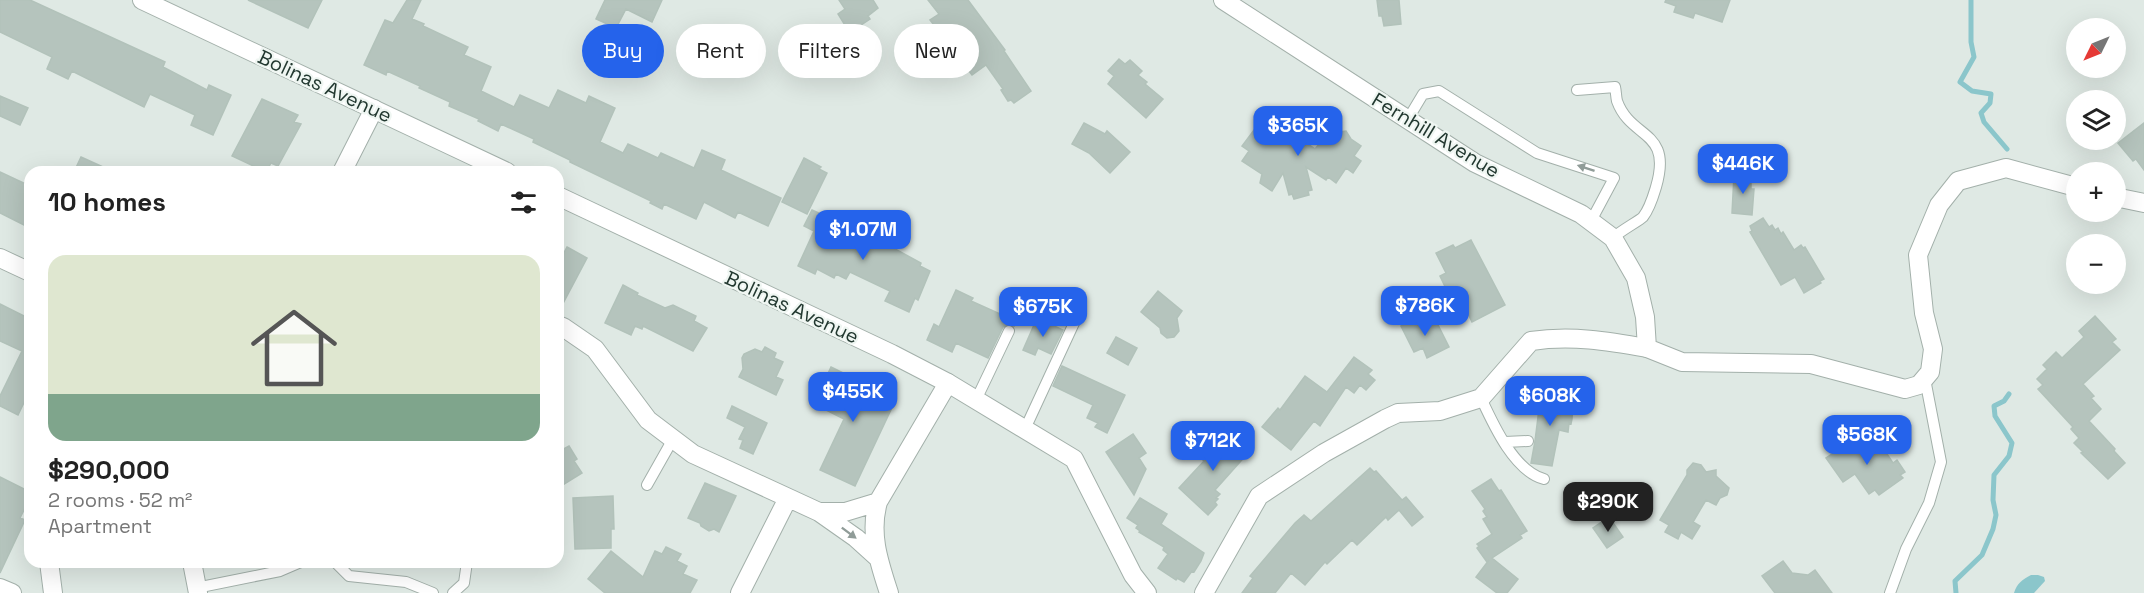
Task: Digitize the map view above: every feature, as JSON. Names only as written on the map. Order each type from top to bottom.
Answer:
[{"type":"street","name":"Bolinas Avenue","points":[[142,0],[494,166]]},
{"type":"street","name":"Fernhill Avenue","points":[[1223,0],[1475,163],[1581,214],[1613,238],[1636,278],[1645,318],[1647,348]]},
{"type":"street","points":[[345,166],[374,109]]},
{"type":"street","points":[[1204,593],[1258,496],[1323,453],[1398,413],[1440,411],[1481,398],[1532,341],[1553,338],[1595,339],[1647,348],[1682,362],[1812,364],[1905,389],[1919,385],[1930,372],[1933,349],[1924,313],[1918,255],[1939,205],[1958,181],[2006,168],[2066,184]]},
{"type":"street","name":"Bolinas Avenue","points":[[564,199],[892,354],[948,383],[1074,459],[1133,575],[1147,593]]},
{"type":"street","points":[[2126,199],[2144,203]]},
{"type":"street","points":[[0,258],[24,269]]},
{"type":"street","points":[[564,327],[595,349],[648,420],[693,454],[819,512],[856,538],[877,557]]},
{"type":"street","points":[[889,593],[877,557],[873,527],[878,502],[948,383]]},
{"type":"street","points":[[740,593],[788,498]]},
{"type":"street","points":[[819,512],[845,512],[878,502]]},
{"type":"street","points":[[50,568],[52,593]]},
{"type":"street","points":[[193,568],[197,591]]},
{"type":"street","points":[[0,588],[12,593]]},
{"type":"lane","points":[[1577,90],[1615,87],[1617,101],[1629,120],[1651,138],[1660,153],[1659,174],[1652,200],[1642,218],[1613,238]]},
{"type":"lane","points":[[1408,119],[1423,94],[1439,91],[1537,153],[1614,178],[1591,221]]},
{"type":"lane","points":[[1025,429],[1081,308]]},
{"type":"lane","points":[[976,400],[1009,331]]},
{"type":"lane","points":[[1890,593],[1906,549],[1929,503],[1941,462],[1925,379]]},
{"type":"lane","points":[[1481,398],[1504,442],[1520,463],[1537,477],[1544,479]]},
{"type":"lane","points":[[647,486],[673,439]]},
{"type":"lane","points":[[1504,442],[1528,441]]},
{"type":"lane","points":[[197,591],[287,568]]},
{"type":"lane","points":[[341,568],[348,576],[406,582],[433,593]]},
{"type":"lane","points":[[453,593],[464,583],[466,568]]},
{"type":"water","points":[[2031,575],[2044,577],[2045,581],[2034,593],[2014,593],[2020,582]]},
{"type":"building","points":[[0,0],[30,0],[165,62],[163,67],[207,90],[209,85],[231,95],[213,135],[191,125],[195,115],[150,94],[144,107],[72,71],[68,79],[47,69],[52,57],[0,32]]},
{"type":"building","points":[[248,0],[322,0],[308,28]]},
{"type":"building","points":[[407,0],[421,0],[412,19],[468,47],[464,55],[491,67],[481,91],[514,107],[520,95],[549,108],[558,90],[586,103],[589,96],[615,108],[600,142],[623,153],[628,144],[658,158],[661,153],[694,168],[702,150],[725,160],[721,170],[781,198],[768,226],[738,212],[735,218],[704,202],[696,219],[664,204],[662,209],[650,203],[651,201],[533,142],[534,139],[501,124],[498,131],[478,121],[479,119],[449,106],[450,102],[419,88],[420,86],[387,71],[386,75],[364,65],[385,20],[393,23]]},
{"type":"building","points":[[605,0],[662,0],[652,22],[626,9],[618,24],[607,24],[596,19]]},
{"type":"building","points":[[839,0],[873,0],[878,8],[868,16],[870,19],[862,24],[844,24],[838,14],[845,9]]},
{"type":"building","points":[[928,0],[968,0],[1005,50],[1031,91],[1014,103],[1011,100],[1008,101],[1001,90],[1003,89],[986,65],[979,70],[979,24],[933,24],[930,20],[939,14]]},
{"type":"building","points":[[1377,0],[1399,0],[1401,24],[1384,26],[1382,16],[1379,16]]},
{"type":"building","points":[[1666,0],[1730,0],[1722,22],[1695,13],[1693,18],[1674,12],[1676,6],[1665,2]]},
{"type":"building","points":[[1119,59],[1125,64],[1130,60],[1142,71],[1138,75],[1147,82],[1145,84],[1163,99],[1146,118],[1108,84],[1114,76],[1108,71]]},
{"type":"building","points":[[0,96],[28,108],[20,125],[0,116]]},
{"type":"building","points":[[262,99],[298,115],[294,122],[301,124],[278,166],[271,163],[269,166],[253,166],[232,156]]},
{"type":"building","points":[[1263,118],[1269,122],[1271,120],[1315,149],[1333,128],[1339,132],[1346,131],[1351,139],[1361,146],[1354,156],[1361,161],[1353,173],[1346,168],[1336,183],[1328,177],[1326,180],[1306,167],[1312,190],[1308,191],[1309,195],[1294,199],[1292,194],[1289,195],[1283,173],[1272,191],[1260,183],[1262,174],[1242,161],[1249,151],[1242,146]]},
{"type":"building","points":[[1084,123],[1105,134],[1107,131],[1130,152],[1110,173],[1089,153],[1072,144]]},
{"type":"building","points":[[2144,123],[2144,170],[2136,159],[2133,161],[2124,150],[2126,150],[2126,137]]},
{"type":"building","points":[[81,157],[101,166],[77,166]]},
{"type":"building","points":[[804,158],[827,173],[807,214],[782,202]]},
{"type":"building","points":[[0,172],[24,183],[24,225],[0,213]]},
{"type":"building","points":[[1734,175],[1751,176],[1751,189],[1754,189],[1752,215],[1732,213]]},
{"type":"building","points":[[812,210],[834,220],[832,225],[870,243],[873,237],[921,263],[920,266],[930,271],[918,300],[915,298],[909,312],[885,301],[890,291],[850,272],[846,279],[836,274],[834,278],[817,269],[815,274],[798,266],[814,231],[804,226]]},
{"type":"building","points":[[1763,218],[1769,227],[1772,225],[1775,230],[1778,228],[1781,234],[1783,232],[1794,250],[1801,245],[1805,247],[1824,279],[1820,281],[1821,283],[1804,293],[1795,277],[1781,285],[1750,232],[1752,231],[1750,226]]},
{"type":"building","points":[[1471,240],[1505,305],[1472,322],[1459,295],[1451,299],[1440,276],[1446,273],[1436,253],[1453,245],[1455,248]]},
{"type":"building","points":[[567,247],[587,258],[564,302],[564,253]]},
{"type":"building","points":[[623,285],[638,293],[637,295],[665,308],[673,305],[696,316],[694,321],[707,328],[693,351],[643,326],[642,329],[635,326],[631,335],[605,323]]},
{"type":"building","points":[[956,290],[973,298],[971,301],[1000,314],[1003,306],[1017,305],[1014,326],[1008,324],[1003,327],[988,358],[956,343],[952,352],[927,340],[934,324],[939,327]]},
{"type":"building","points":[[1158,291],[1182,311],[1177,318],[1179,331],[1174,337],[1167,338],[1161,333],[1160,328],[1141,312]]},
{"type":"building","points":[[0,304],[24,316],[24,402],[18,415],[0,406],[0,396],[22,351],[0,341]]},
{"type":"building","points":[[1421,316],[1426,326],[1436,321],[1449,347],[1427,358],[1423,348],[1414,352],[1401,326]]},
{"type":"building","points":[[2095,316],[2116,339],[2112,342],[2120,350],[2083,384],[2094,396],[2091,398],[2101,409],[2089,421],[2125,463],[2108,479],[2081,453],[2083,452],[2074,443],[2079,438],[2071,429],[2073,427],[2038,389],[2043,385],[2037,379],[2047,369],[2043,365],[2056,352],[2062,358],[2084,337],[2079,331]]},
{"type":"building","points":[[1037,318],[1063,330],[1051,354],[1038,348],[1035,355],[1023,350]]},
{"type":"building","points":[[1116,337],[1137,348],[1128,365],[1107,353]]},
{"type":"building","points":[[765,347],[776,353],[774,358],[783,362],[776,377],[783,380],[776,395],[739,377],[743,369],[744,354],[755,349],[762,352]]},
{"type":"building","points":[[1354,357],[1372,370],[1368,374],[1375,380],[1366,390],[1360,385],[1354,393],[1346,387],[1320,426],[1314,421],[1291,450],[1262,427],[1278,408],[1280,410],[1305,376],[1327,392]]},
{"type":"building","points":[[1062,366],[1125,395],[1107,433],[1095,427],[1098,423],[1087,418],[1093,405],[1053,386]]},
{"type":"building","points":[[831,367],[896,399],[855,486],[820,470],[844,419],[814,404]]},
{"type":"building","points":[[1541,393],[1563,397],[1563,402],[1573,404],[1568,432],[1559,430],[1552,466],[1531,463]]},
{"type":"building","points":[[732,406],[767,423],[753,454],[740,448],[743,440],[739,439],[745,427],[727,418]]},
{"type":"building","points":[[1224,430],[1248,453],[1215,490],[1220,494],[1216,498],[1218,499],[1215,502],[1217,505],[1208,515],[1179,488],[1204,461],[1201,458],[1209,450],[1207,448]]},
{"type":"building","points":[[1133,434],[1146,453],[1139,458],[1146,469],[1134,495],[1106,452]]},
{"type":"building","points":[[1870,437],[1877,448],[1881,445],[1893,463],[1897,460],[1905,472],[1900,475],[1903,478],[1879,495],[1875,490],[1869,494],[1855,474],[1843,482],[1826,458],[1849,443],[1854,449]]},
{"type":"building","points":[[569,446],[577,459],[574,461],[582,473],[564,484],[564,449]]},
{"type":"building","points":[[1693,463],[1701,465],[1706,472],[1716,470],[1716,476],[1729,488],[1727,495],[1720,498],[1716,505],[1706,500],[1693,522],[1700,526],[1692,539],[1681,532],[1678,539],[1665,532],[1669,525],[1660,520]]},
{"type":"building","points":[[1370,468],[1376,471],[1402,500],[1406,497],[1423,517],[1412,526],[1399,510],[1388,520],[1386,517],[1357,545],[1352,540],[1327,564],[1325,562],[1305,585],[1291,573],[1275,593],[1242,593],[1253,578],[1250,576],[1295,523],[1304,515],[1311,521]]},
{"type":"building","points":[[0,477],[24,489],[24,510],[20,518],[24,522],[0,573]]},
{"type":"building","points":[[1491,479],[1499,491],[1501,490],[1527,531],[1520,535],[1522,538],[1492,558],[1518,579],[1507,593],[1497,593],[1476,577],[1489,560],[1487,562],[1477,548],[1479,546],[1477,544],[1492,534],[1483,519],[1487,517],[1483,511],[1485,509],[1472,491]]},
{"type":"building","points":[[705,483],[736,496],[719,532],[714,529],[709,531],[700,523],[688,518]]},
{"type":"building","points":[[613,496],[614,529],[611,529],[611,548],[575,549],[573,498]]},
{"type":"building","points":[[1140,498],[1167,514],[1161,524],[1204,553],[1194,572],[1192,571],[1184,582],[1177,578],[1176,580],[1158,568],[1168,554],[1163,550],[1164,547],[1139,532],[1136,528],[1138,525],[1127,518]]},
{"type":"building","points":[[1609,517],[1623,537],[1607,548],[1593,528]]},
{"type":"building","points":[[666,547],[681,554],[677,561],[687,566],[683,574],[697,580],[690,593],[605,593],[588,579],[611,551],[643,577],[655,551],[662,554]]},
{"type":"building","points":[[1783,561],[1792,573],[1808,575],[1815,570],[1832,593],[1775,593],[1762,576]]},
{"type":"waterway","points":[[1971,0],[1971,42],[1974,57],[1960,82],[1972,91],[1991,94],[1990,103],[1981,113],[1984,122],[2007,149]]},
{"type":"waterway","points":[[1956,593],[1955,581],[1982,555],[1993,529],[1996,515],[1993,500],[1994,475],[2009,456],[2012,443],[1995,416],[1994,406],[2004,401],[2009,394]]}]
